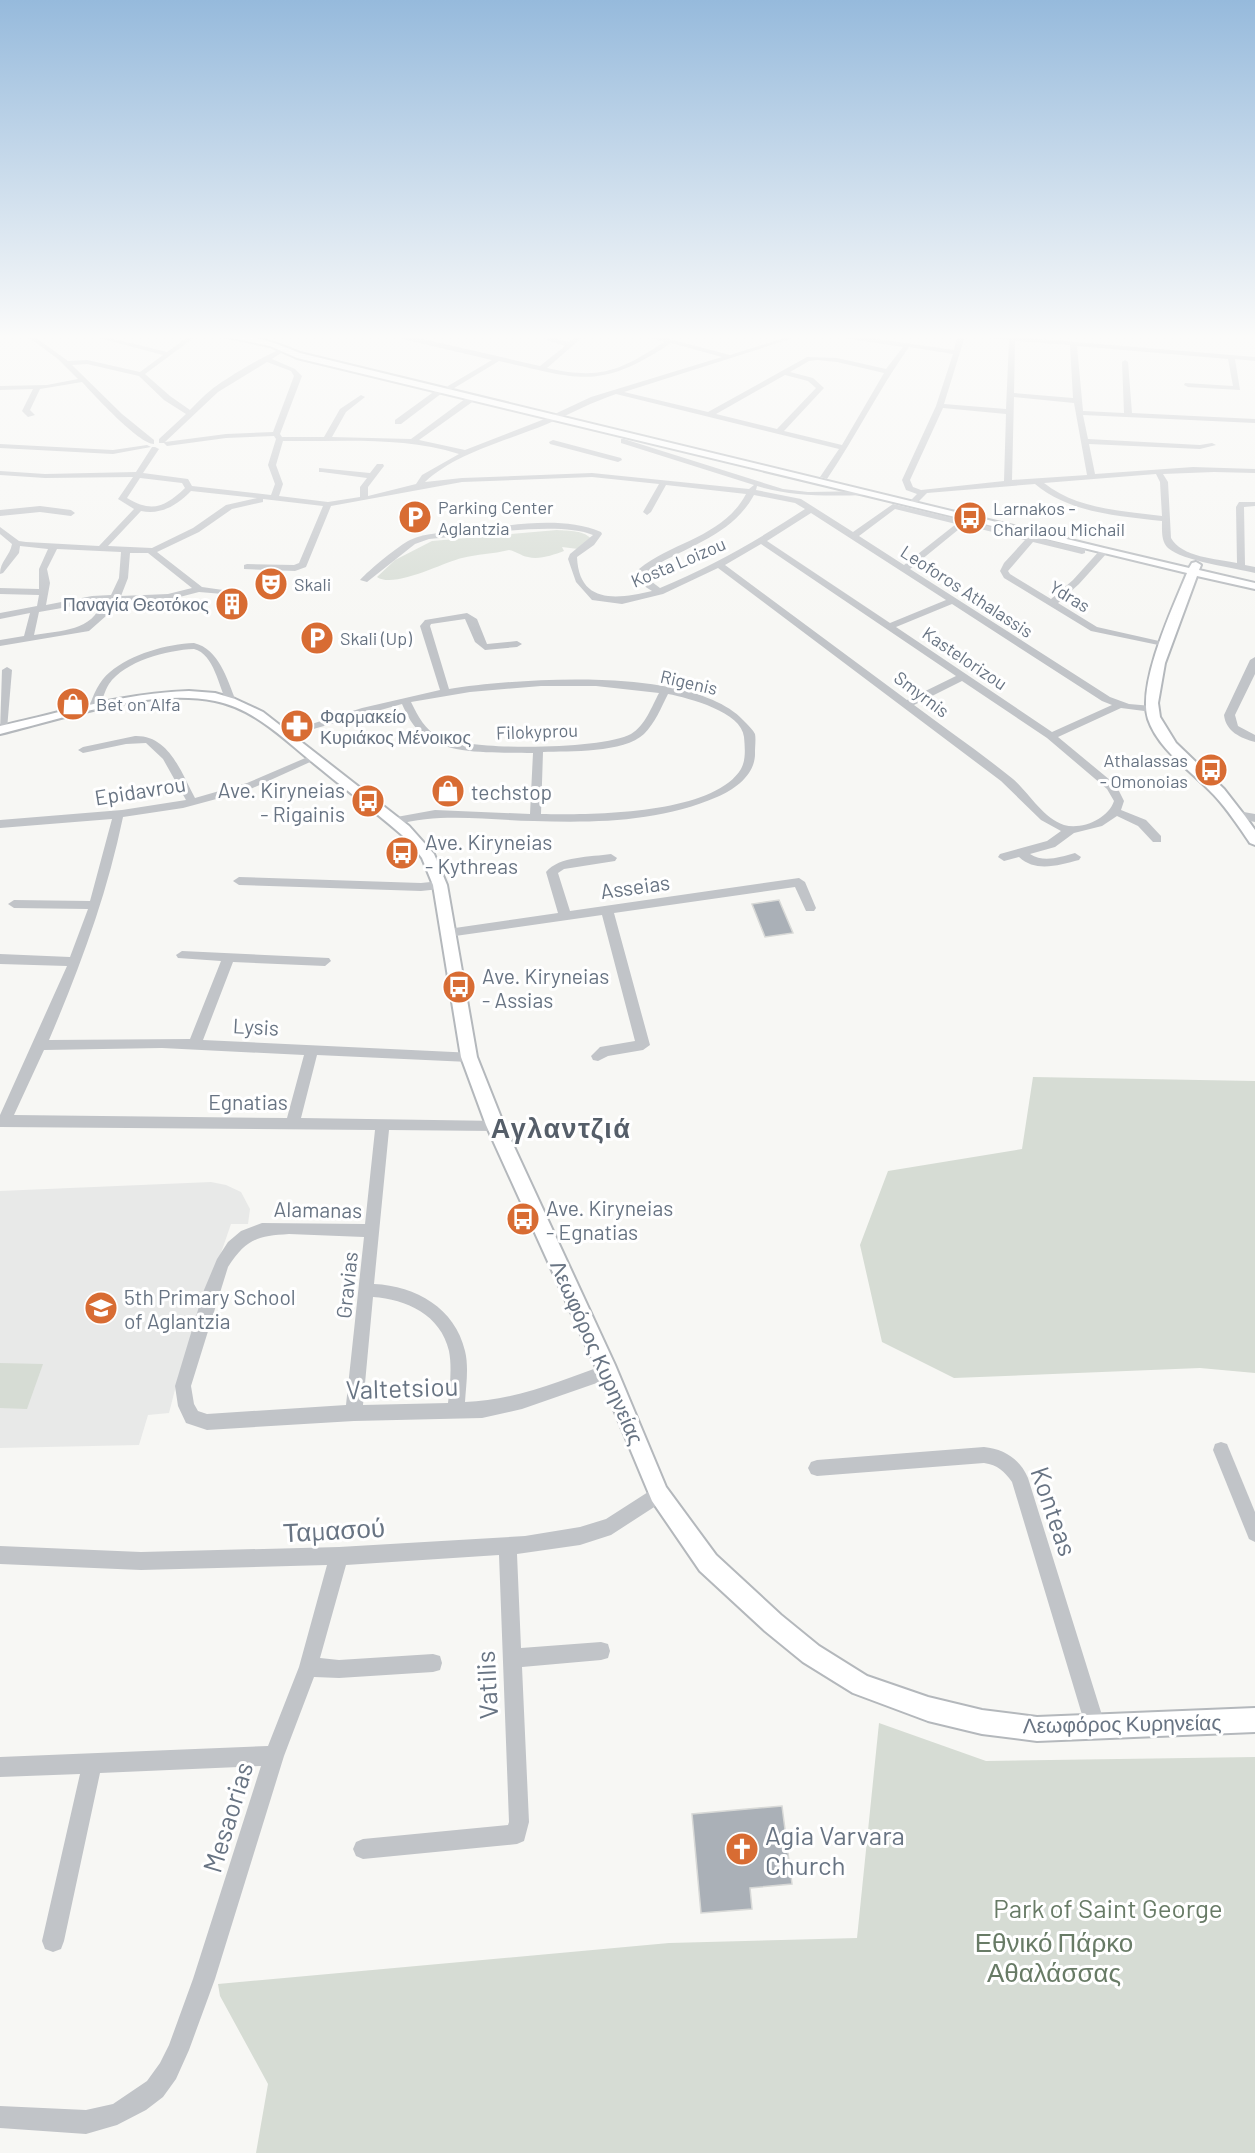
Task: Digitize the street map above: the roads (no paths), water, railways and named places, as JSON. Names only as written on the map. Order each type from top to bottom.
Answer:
[{"type":"main road","points":[[633,434],[1104,551],[1255,578]]},
{"type":"main road","points":[[639,434],[918,496],[1195,568],[1255,586]]},
{"type":"main road","points":[[1195,568],[1158,670],[1152,709],[1159,728],[1182,756],[1214,787],[1238,815],[1255,840]]},
{"type":"main road","name":"Λεωφόρος Κυρηνείας","points":[[1,729],[134,700],[176,695],[214,697],[231,701],[252,711],[285,734],[415,838],[429,857],[440,885],[469,1057],[495,1125],[608,1372],[659,1494],[708,1563],[811,1654],[861,1685],[928,1709],[982,1722],[1037,1729],[1096,1728],[1160,1722],[1255,1720]]},
{"type":"street","points":[[139,434],[151,446]]},
{"type":"street","points":[[165,443],[173,434]]},
{"type":"street","points":[[326,440],[329,434]]},
{"type":"street","points":[[412,442],[422,434]]},
{"type":"street","points":[[420,486],[425,477],[465,453],[512,434]]},
{"type":"street","points":[[789,434],[844,448]]},
{"type":"street","points":[[824,477],[852,434]]},
{"type":"street","points":[[927,434],[906,480],[909,488],[918,496],[1008,483],[1158,471],[1203,469],[1255,471]]},
{"type":"street","points":[[1008,483],[1010,434]]},
{"type":"street","points":[[1084,434],[1091,477]]},
{"type":"street","points":[[0,447],[113,452],[226,436],[278,436],[326,440],[412,442],[465,453]]},
{"type":"street","points":[[274,498],[280,480],[272,465],[278,436]]},
{"type":"street","points":[[624,441],[629,453]]},
{"type":"street","points":[[1085,441],[1200,447],[1212,445]]},
{"type":"street","points":[[553,442],[629,453],[756,482],[782,491],[808,494],[866,493]]},
{"type":"street","points":[[151,446],[140,474],[122,500],[138,510],[157,511],[174,501],[189,488],[328,504],[364,499],[420,486],[493,479],[605,476],[752,492],[798,501],[808,494]]},
{"type":"street","points":[[605,476],[629,453]]},
{"type":"street","points":[[364,499],[364,487],[380,466]]},
{"type":"street","points":[[322,470],[371,476]]},
{"type":"street","points":[[1158,471],[1164,482],[1167,538],[1176,550],[1255,570]]},
{"type":"street","points":[[0,473],[45,476],[140,474],[185,481],[189,488]]},
{"type":"street","points":[[1037,481],[1055,496],[1070,501],[1121,513],[1165,519]]},
{"type":"street","points":[[647,512],[664,482]]},
{"type":"street","points":[[660,592],[644,582],[640,576],[642,571],[657,561],[712,534],[733,517],[752,492],[756,482]]},
{"type":"street","points":[[0,530],[16,543],[53,548],[153,551],[159,546],[189,534],[235,504],[274,498]]},
{"type":"street","name":"Leoforos Athalassis","points":[[798,501],[1106,699],[1119,705]]},
{"type":"street","points":[[247,567],[296,568],[303,565],[328,504]]},
{"type":"street","points":[[1241,567],[1240,507],[1242,504],[1255,504]]},
{"type":"street","points":[[852,537],[893,506],[1082,550]]},
{"type":"street","points":[[0,513],[40,509],[71,513]]},
{"type":"street","points":[[100,549],[138,510]]},
{"type":"street","name":"Kosta Loizou","points":[[364,580],[420,539],[556,526],[586,529],[598,534],[591,543],[576,552],[572,562],[583,590],[591,597],[604,602],[644,598],[762,541],[810,510]]},
{"type":"street","points":[[904,570],[962,523]]},
{"type":"street","name":"Ydras","points":[[1031,539],[1007,565],[1005,574],[1094,629],[1166,645]]},
{"type":"street","name":"Kastelorizou","points":[[762,541],[1051,736],[1112,787],[1119,801],[1117,812]]},
{"type":"street","points":[[0,571],[15,553],[16,543]]},
{"type":"street","points":[[28,638],[44,592],[43,569],[53,548]]},
{"type":"street","points":[[0,643],[81,630],[94,624],[125,580],[122,565],[126,549]]},
{"type":"street","points":[[153,551],[152,554],[200,589]]},
{"type":"street","points":[[1051,604],[1076,582],[1104,551]]},
{"type":"street","name":"Smyrnis","points":[[718,564],[908,704],[1018,790],[1042,817],[1056,827],[1070,830]]},
{"type":"street","points":[[0,616],[112,597],[168,597],[200,589],[220,592]]},
{"type":"street","points":[[0,591],[44,592]]},
{"type":"street","points":[[890,627],[952,600]]},
{"type":"street","points":[[445,692],[425,626],[428,622],[467,616],[472,619],[480,642],[485,647],[517,644]]},
{"type":"street","points":[[94,708],[103,686],[122,667],[173,649],[198,646],[209,655],[231,701]]},
{"type":"street","points":[[1255,660],[1251,682],[1229,710],[1229,719],[1234,728],[1244,736],[1255,739]]},
{"type":"street","points":[[1,729],[7,670]]},
{"type":"street","points":[[908,704],[964,676]]},
{"type":"street","name":"Rigenis","points":[[285,734],[445,692],[495,685],[600,684],[665,691],[711,702],[740,720],[749,733],[753,749],[749,764],[736,781],[701,799],[644,813],[620,816],[535,818],[444,812],[421,814],[394,821]]},
{"type":"street","name":"Filokyprou","points":[[405,701],[416,723],[438,741],[474,749],[538,749],[611,745],[625,742],[643,729],[665,691]]},
{"type":"street","points":[[1051,736],[1119,705],[1152,709]]},
{"type":"street","points":[[83,750],[141,740],[153,742],[167,757],[192,802]]},
{"type":"street","points":[[535,818],[538,749]]},
{"type":"street","name":"Epidavrou","points":[[0,824],[118,816],[192,802],[244,788],[314,758]]},
{"type":"street","points":[[1004,857],[1051,844],[1070,830],[1086,828],[1117,812],[1142,823],[1157,839]]},
{"type":"street","points":[[1238,815],[1255,818]]},
{"type":"street","points":[[2,1121],[41,1045],[75,962],[111,855],[118,816]]},
{"type":"street","points":[[1022,853],[1033,862],[1043,864],[1075,857]]},
{"type":"street","points":[[565,915],[552,872],[561,866],[611,858]]},
{"type":"street","points":[[238,881],[421,887],[440,885]]},
{"type":"street","name":"Asseias","points":[[448,933],[799,882],[810,908]]},
{"type":"street","points":[[14,904],[95,905]]},
{"type":"street","points":[[598,1056],[605,1051],[644,1045],[607,909]]},
{"type":"street","points":[[182,955],[325,961]]},
{"type":"street","points":[[194,1045],[229,957]]},
{"type":"street","points":[[0,959],[75,962]]},
{"type":"street","name":"Lysis","points":[[41,1045],[194,1045],[469,1057]]},
{"type":"street","points":[[293,1123],[312,1050]]},
{"type":"street","name":"Egnatias","points":[[2,1121],[495,1125]]},
{"type":"street","name":"Gravias","points":[[354,1413],[382,1125]]},
{"type":"street","name":"Alamanas","points":[[192,1417],[186,1406],[183,1386],[212,1290],[222,1264],[233,1247],[246,1236],[262,1229],[373,1231]]},
{"type":"street","points":[[366,1290],[387,1290],[410,1296],[429,1307],[446,1325],[457,1351],[456,1412]]},
{"type":"street","name":"Valtetsiou","points":[[192,1417],[207,1422],[354,1413],[482,1410],[522,1401],[608,1372]]},
{"type":"street","points":[[1221,1450],[1255,1533]]},
{"type":"street","name":"Konteas","points":[[817,1468],[984,1455],[997,1456],[1012,1466],[1018,1478],[1096,1728]]},
{"type":"street","name":"Ταμασού","points":[[0,1555],[141,1561],[339,1556],[508,1546],[551,1542],[611,1526],[659,1494]]},
{"type":"street","name":"Vatilis","points":[[363,1849],[517,1834],[519,1822],[508,1546]]},
{"type":"street","name":"Mesaorias","points":[[0,2117],[86,2122],[117,2114],[155,2089],[168,2071],[200,1990],[274,1756],[308,1667],[339,1556]]},
{"type":"street","points":[[511,1659],[601,1651]]},
{"type":"street","points":[[308,1667],[358,1669],[433,1663]]},
{"type":"street","points":[[0,1767],[274,1756]]},
{"type":"street","points":[[53,1941],[92,1763]]},
{"type":"place","name":"Parking Center Aglantzia","points":[[415,517]]},
{"type":"place","name":"Larnakos - Charilaou Michail","points":[[970,518]]},
{"type":"place","name":"Skali","points":[[271,584]]},
{"type":"place","name":"Παναγία Θεοτόκος","points":[[232,604]]},
{"type":"place","name":"Skali (Up)","points":[[317,638]]},
{"type":"place","name":"Bet on Alfa","points":[[73,704]]},
{"type":"place","name":"Φαρμακείο Κυριάκος Μένοικος","points":[[297,726]]},
{"type":"place","name":"Athalassas - Omonoias","points":[[1211,770]]},
{"type":"place","name":"techstop","points":[[448,791]]},
{"type":"place","name":"Ave. Kiryneias - Rigainis","points":[[368,801]]},
{"type":"place","name":"Ave. Kiryneias - Kythreas","points":[[402,853]]},
{"type":"place","name":"Ave. Kiryneias - Assias","points":[[459,987]]},
{"type":"place","name":"Ave. Kiryneias - Egnatias","points":[[523,1219]]},
{"type":"place","name":"5th Primary School of Aglantzia","points":[[101,1308]]},
{"type":"place","name":"Agia Varvara Church","points":[[742,1849]]},
{"type":"district","name":"Αγλαντζιά","points":[[561,1127]]},
{"type":"park label","name":"Park of Saint George","points":[[1108,1907]]},
{"type":"park label","name":"Εθνικό Πάρκο Αθαλάσσας","points":[[1054,1956]]}]
